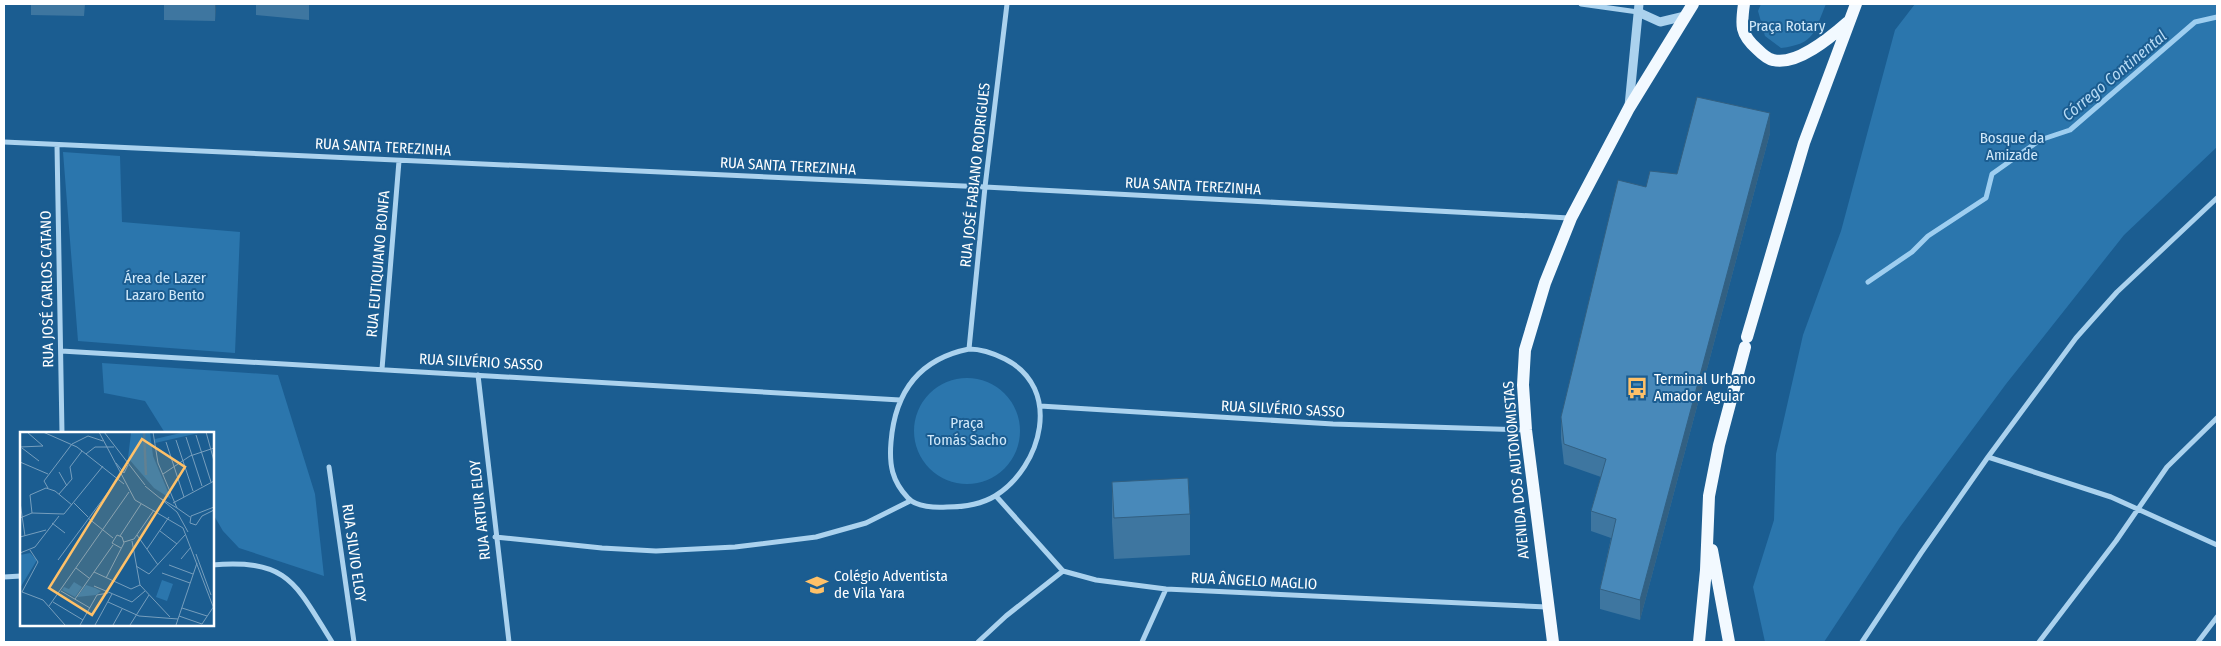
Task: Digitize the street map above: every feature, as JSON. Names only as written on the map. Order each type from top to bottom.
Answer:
[{"type":"main road","name":"AVENIDA DOS AUTONOMISTAS","points":[[1553,642],[1547,607],[1526,430],[1523,385],[1525,350],[1545,283],[1571,218],[1629,108],[1693,4]]},
{"type":"main road","points":[[1744,4],[1741,24],[1745,35],[1762,54],[1773,60],[1790,60],[1803,54],[1833,35],[1850,21]]},
{"type":"main road","points":[[1699,642],[1710,496],[1719,445],[1746,342],[1804,143],[1856,4]]},
{"type":"main road","points":[[1708,533],[1730,642]]},
{"type":"street","name":"RUA JOSÉ FABIANO RODRIGUES","points":[[969,349],[985,188],[1007,4]]},
{"type":"street","points":[[1581,4],[1639,8],[1660,22],[1685,16]]},
{"type":"street","points":[[1629,108],[1639,8]]},
{"type":"street","name":"RUA SANTA TEREZINHA","points":[[4,142],[985,188],[1571,218]]},
{"type":"street","name":"RUA JOSÉ CARLOS CATANO","points":[[57,145],[62,432]]},
{"type":"street","name":"RUA EUTIQUIANO BONFA","points":[[382,369],[399,161]]},
{"type":"street","points":[[1862,642],[1988,456],[2082,331],[2117,292],[2217,198]]},
{"type":"street","points":[[969,349],[989,352],[1018,367],[1034,386],[1040,406],[1040,424],[1031,456],[1019,474],[996,496],[969,506],[935,507],[910,501],[899,489],[893,478],[890,459],[892,433],[900,400],[916,376],[936,360],[953,352],[969,349]]},
{"type":"street","name":"RUA SILVÉRIO SASSO","points":[[61,351],[900,400]]},
{"type":"street","name":"RUA ARTUR ELOY","points":[[478,375],[495,537],[509,642]]},
{"type":"street","name":"RUA SILVÉRIO SASSO","points":[[1040,406],[1333,424],[1526,430]]},
{"type":"street","points":[[2039,642],[2116,541],[2166,467],[2217,418]]},
{"type":"street","points":[[1988,456],[2112,497],[2217,545]]},
{"type":"street","name":"RUA SILVIO ELOY","points":[[329,467],[354,642]]},
{"type":"street","points":[[978,642],[1063,571],[996,496]]},
{"type":"street","points":[[495,537],[629,549],[656,550],[735,547],[816,537],[866,523],[910,501]]},
{"type":"street","points":[[214,564],[250,563],[273,569],[297,587],[332,642]]},
{"type":"street","name":"RUA ÂNGELO MAGLIO","points":[[1063,571],[1096,580],[1166,589],[1547,607]]},
{"type":"street","points":[[4,577],[20,576]]},
{"type":"street","points":[[1142,642],[1166,589]]},
{"type":"street","points":[[2198,642],[2217,617]]},
{"type":"green space","name":"Praça Rotary","points":[[1761,4],[1826,4],[1812,35],[1807,40],[1781,48],[1765,36],[1758,11]]},
{"type":"green space","name":"Bosque da Amizade","points":[[1915,4],[2217,4],[2217,147],[2124,235],[2006,384],[1900,527],[1824,642],[1765,642],[1753,587],[1774,520],[1776,454],[1803,335],[1841,231],[1895,30]]},
{"type":"green space","name":"Área de Lazer Lazaro Bento","points":[[63,152],[120,156],[122,222],[240,232],[235,353],[78,341]]},
{"type":"green space","points":[[102,363],[278,375],[315,494],[324,576],[239,548],[223,531],[214,516],[214,432],[164,432],[145,401],[104,393]]},
{"type":"green space","name":"Praça Tomás Sacho","points":[[967,378],[987,382],[1004,394],[1016,411],[1020,431],[1016,451],[1004,468],[987,480],[967,484],[947,480],[930,468],[918,451],[914,431],[918,411],[930,394],[947,382]]},
{"type":"building","name":"Terminal Urbano Amador Aguiar","points":[[1697,97],[1770,113],[1640,600],[1600,589],[1616,519],[1591,511],[1606,459],[1564,444],[1561,417],[1618,180],[1646,187],[1650,171],[1677,174]]},
{"type":"building","points":[[1188,478],[1190,514],[1114,518],[1112,482]]},
{"type":"waterway","name":"Córrego Continental","points":[[1868,282],[1912,252],[1928,236],[1986,198],[1992,174],[2040,140],[2070,130],[2195,22],[2217,17]]},
{"type":"place","name":"Terminal Urbano Amador Aguiar","points":[[1637,388]]},
{"type":"place","name":"Colégio Adventista de Vila Yara","points":[[817,585]]}]
